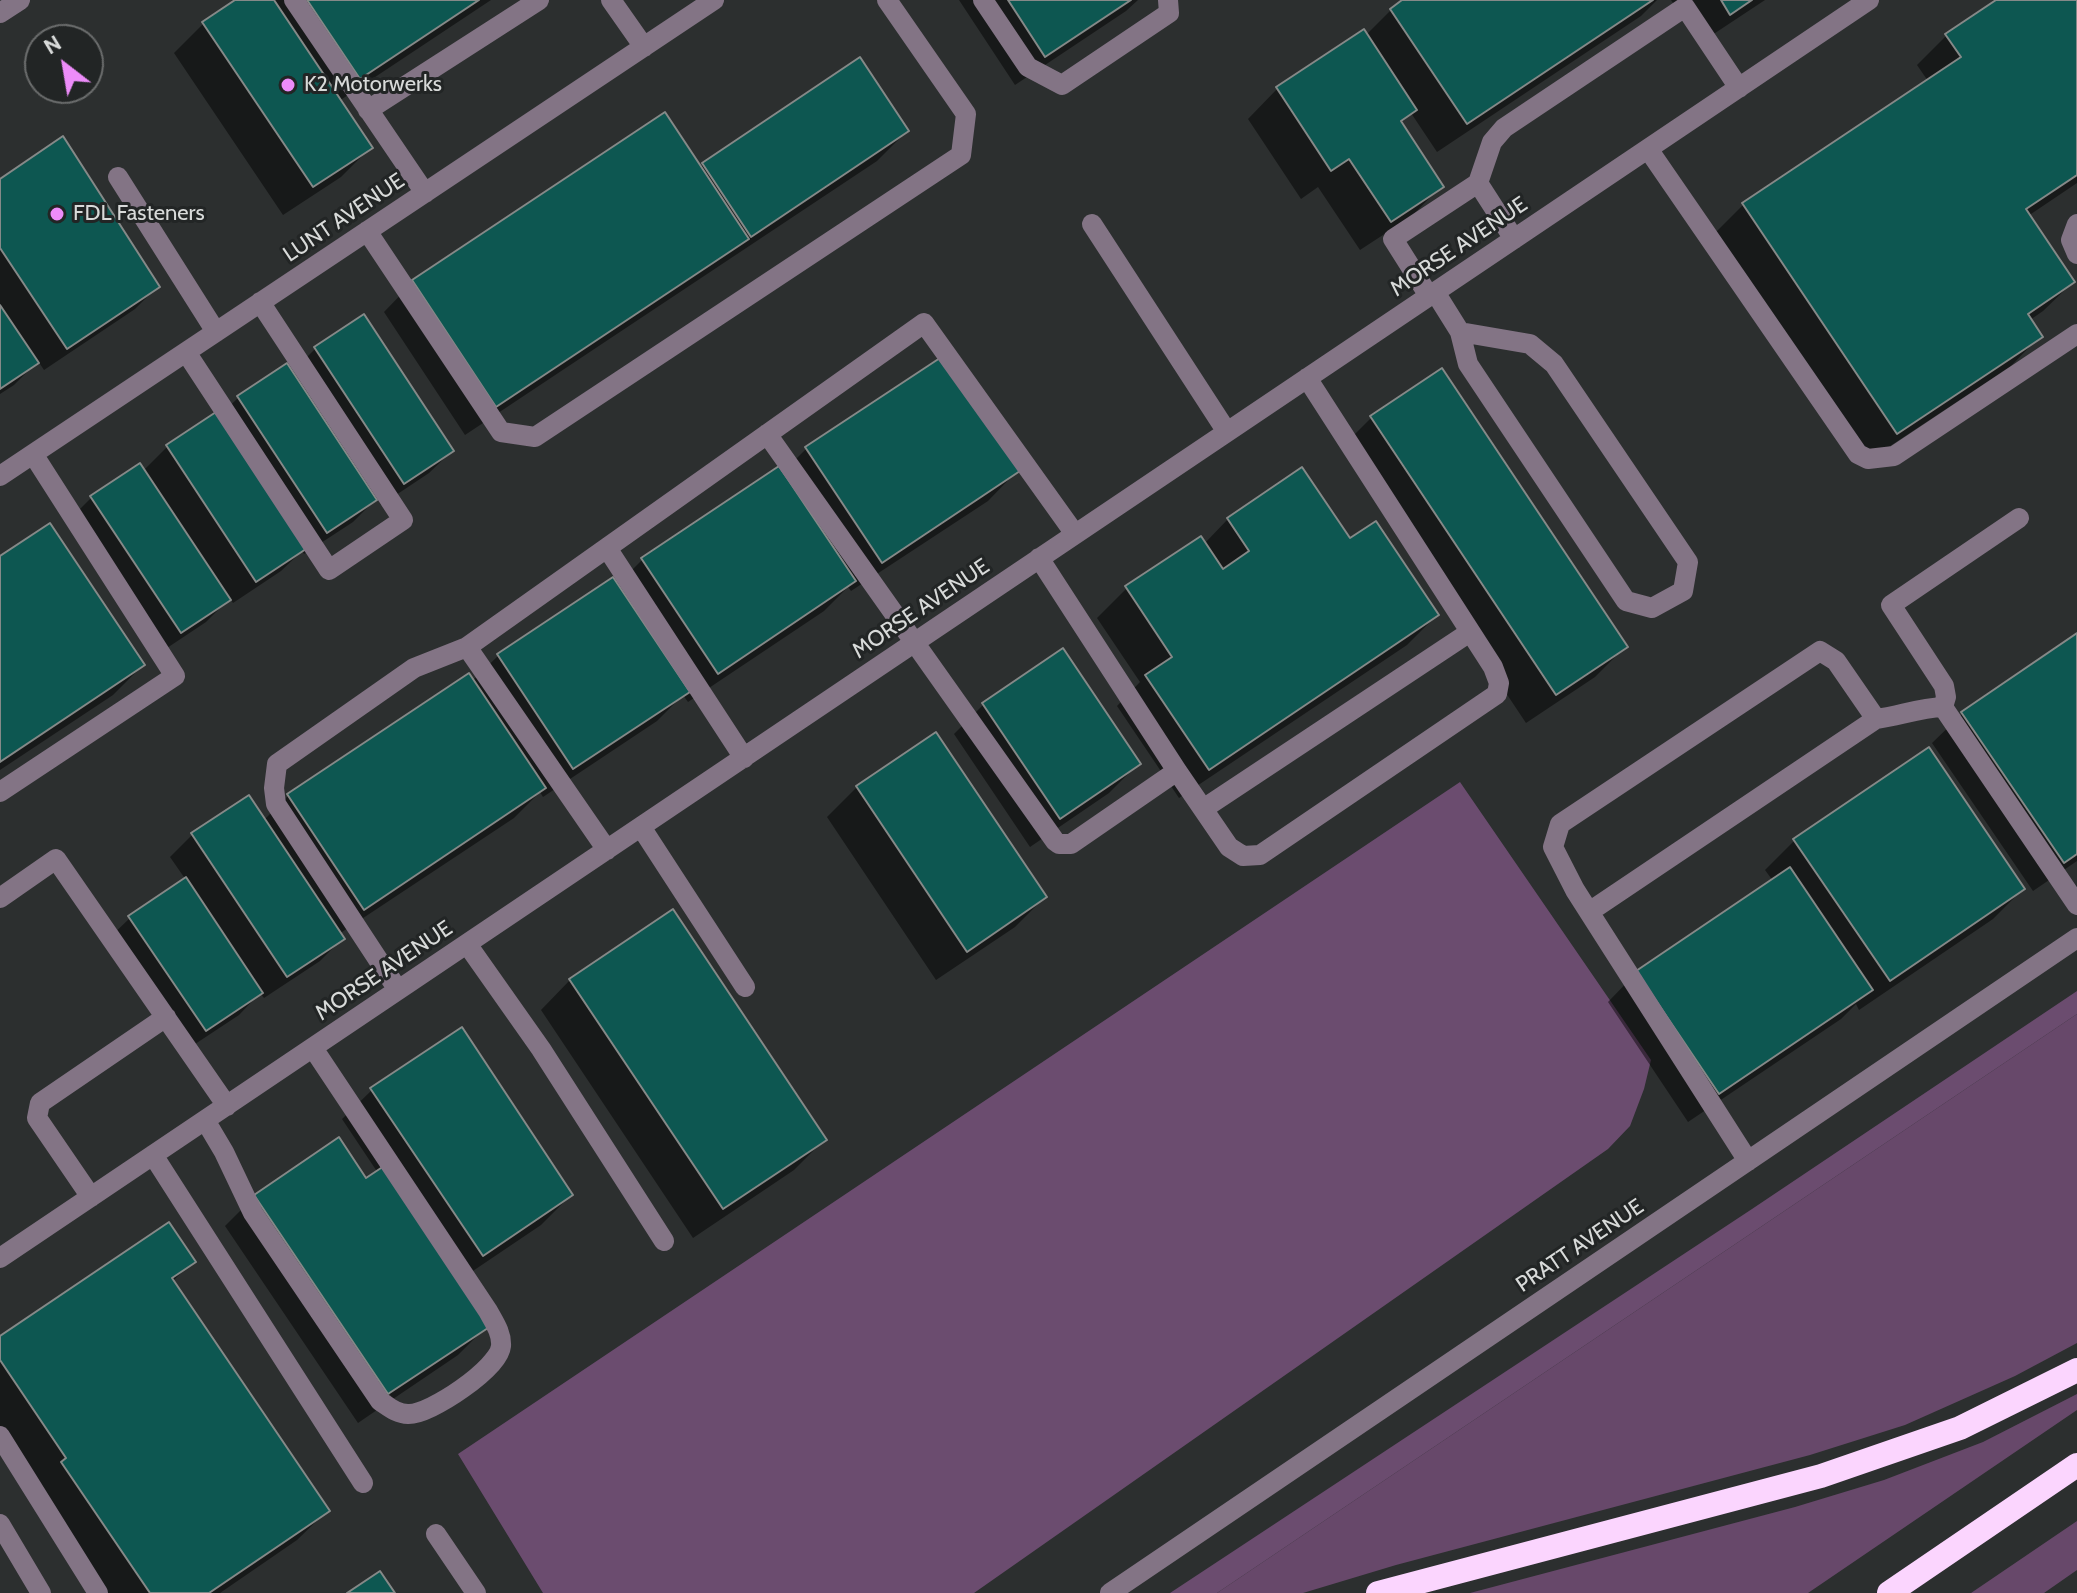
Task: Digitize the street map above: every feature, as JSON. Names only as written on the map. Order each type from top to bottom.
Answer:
[{"type":"highway","points":[[1378,1593],[1821,1476],[1960,1428],[2077,1370]]},
{"type":"highway","points":[[1889,1593],[2077,1465]]},
{"type":"street","points":[[0,13],[20,0]]},
{"type":"street","points":[[294,0],[425,193]]},
{"type":"street","points":[[368,110],[539,0]]},
{"type":"street","points":[[611,0],[644,47]]},
{"type":"street","name":"LUNT AVENUE","points":[[0,476],[714,0]]},
{"type":"street","points":[[367,231],[501,432],[535,437],[961,155],[966,114],[887,0]]},
{"type":"street","points":[[983,0],[1028,67],[1062,85],[1169,13],[1168,0]]},
{"type":"street","name":"MORSE AVENUE","points":[[0,1258],[1869,0]]},
{"type":"street","points":[[1460,332],[1530,344],[1554,364],[1688,562],[1683,591],[1652,608],[1626,601],[1468,364],[1460,332],[1393,239],[1478,183],[1492,142],[1504,128],[1685,7],[1739,88]]},
{"type":"street","points":[[1648,149],[1858,454],[1868,459],[1894,456],[2077,334]]},
{"type":"street","points":[[118,177],[216,332]]},
{"type":"street","points":[[1478,183],[1514,239]]},
{"type":"street","points":[[1092,224],[1227,432]]},
{"type":"street","points":[[2077,224],[2071,240],[2077,254]]},
{"type":"street","points":[[186,352],[329,570],[403,520],[260,302]]},
{"type":"street","points":[[398,990],[276,804],[277,764],[414,668],[467,647],[924,323],[1075,534]]},
{"type":"street","points":[[1039,558],[1229,847],[1243,856],[1260,855],[1497,694],[1499,683],[1493,667],[1307,378]]},
{"type":"street","points":[[767,434],[1059,844],[1071,844],[1177,771]]},
{"type":"street","points":[[0,792],[175,676],[33,454]]},
{"type":"street","points":[[1943,707],[1946,697],[1944,686],[1891,605],[2019,518]]},
{"type":"street","points":[[607,548],[744,758]]},
{"type":"street","points":[[1203,809],[1470,632]]},
{"type":"street","points":[[467,647],[607,850]]},
{"type":"street","points":[[1748,1161],[1575,890],[1553,847],[1560,824],[1820,651],[1836,661],[1876,719]]},
{"type":"street","points":[[1589,912],[1876,719],[1919,708],[1943,707]]},
{"type":"street","points":[[1943,707],[2077,905]]},
{"type":"street","points":[[641,827],[745,987]]},
{"type":"street","points":[[0,898],[56,859],[227,1106]]},
{"type":"street","name":"PRATT AVENUE","points":[[1110,1593],[2077,938]]},
{"type":"street","points":[[467,944],[541,1049],[664,1241]]},
{"type":"street","points":[[91,1197],[37,1118],[40,1103],[166,1017]]},
{"type":"street","points":[[205,1120],[253,1213],[380,1401],[393,1411],[409,1414],[433,1408],[459,1391],[496,1361],[501,1347],[499,1331],[313,1048]]},
{"type":"street","points":[[153,1155],[363,1483]]},
{"type":"street","points":[[0,1436],[98,1593]]},
{"type":"street","points":[[0,1524],[41,1593]]},
{"type":"street","points":[[436,1534],[476,1593]]},
{"type":"shaded area","points":[[1460,782],[1651,1060],[1630,1126],[1608,1149],[974,1593],[543,1593],[458,1454]]},
{"type":"shaded area","points":[[2077,991],[2077,1014],[1217,1593],[1170,1593],[1752,1209]]},
{"type":"shaded area","points":[[2077,1014],[2077,1343],[2015,1376],[1905,1425],[1810,1455],[1396,1565],[1303,1593],[1217,1593]]},
{"type":"shaded area","points":[[2077,1394],[2077,1410],[1808,1593],[1470,1593],[1795,1507],[1884,1480],[1983,1442]]},
{"type":"shaded area","points":[[2077,1521],[2077,1570],[2044,1593],[1971,1593]]},
{"type":"building","name":"K2 Motorwerks","points":[[235,0],[274,0],[373,148],[313,187],[202,22]]},
{"type":"building","points":[[307,0],[479,0],[360,79]]},
{"type":"building","points":[[1008,0],[1131,0],[1045,57]]},
{"type":"building","points":[[1402,0],[1653,0],[1467,124],[1390,9]]},
{"type":"building","points":[[1721,0],[1752,0],[1730,15]]},
{"type":"building","points":[[1996,0],[2077,0],[2077,175],[2026,209],[2075,282],[2028,314],[2043,337],[1897,434],[1742,203],[1961,57],[1945,34]]},
{"type":"building","points":[[1364,29],[1417,110],[1401,121],[1444,187],[1391,222],[1349,159],[1331,171],[1276,87]]},
{"type":"building","points":[[860,57],[909,131],[751,237],[702,163]]},
{"type":"building","points":[[665,112],[749,239],[496,407],[412,280]]},
{"type":"building","name":"FDL Fasteners","points":[[63,136],[160,287],[67,349],[0,248],[0,179]]},
{"type":"building","points":[[0,305],[39,363],[0,389]]},
{"type":"building","points":[[364,314],[454,451],[404,484],[314,347]]},
{"type":"building","points":[[943,356],[1020,471],[882,563],[805,447]]},
{"type":"building","points":[[287,363],[377,500],[327,533],[237,396]]},
{"type":"building","points":[[1442,368],[1628,647],[1556,695],[1370,416]]},
{"type":"building","points":[[216,412],[306,549],[256,582],[166,445]]},
{"type":"building","points":[[140,463],[231,600],[181,633],[90,496]]},
{"type":"building","points":[[779,466],[856,581],[718,674],[641,558]]},
{"type":"building","points":[[1302,467],[1350,538],[1376,521],[1439,615],[1209,770],[1145,675],[1172,657],[1125,586],[1201,536],[1223,569],[1249,551],[1227,518]]},
{"type":"building","points":[[50,523],[145,665],[0,762],[0,556]]},
{"type":"building","points":[[613,577],[690,692],[573,769],[497,654]]},
{"type":"building","points":[[2077,633],[2077,854],[2064,863],[1961,712]]},
{"type":"building","points":[[1063,648],[1141,764],[1060,819],[982,703]]},
{"type":"building","points":[[469,673],[546,788],[364,910],[287,794]]},
{"type":"building","points":[[936,732],[1047,897],[967,952],[856,786]]},
{"type":"building","points":[[1929,747],[2025,889],[1890,981],[1793,839]]},
{"type":"building","points":[[249,795],[345,939],[287,977],[191,833]]},
{"type":"building","points":[[1790,867],[1873,990],[1719,1094],[1636,971]]},
{"type":"building","points":[[186,877],[263,993],[206,1031],[128,916]]},
{"type":"building","points":[[673,909],[827,1140],[723,1209],[569,979]]},
{"type":"building","points":[[462,1027],[573,1195],[483,1256],[370,1088]]},
{"type":"building","points":[[339,1137],[366,1178],[384,1166],[491,1326],[388,1394],[254,1195]]},
{"type":"building","points":[[169,1222],[196,1262],[172,1278],[330,1511],[209,1593],[150,1593],[61,1462],[66,1458],[0,1360],[0,1336]]},
{"type":"building","points":[[380,1571],[395,1593],[347,1593]]},
{"type":"place","name":"K2 Motorwerks","points":[[288,85]]},
{"type":"place","name":"FDL Fasteners","points":[[57,214]]}]
